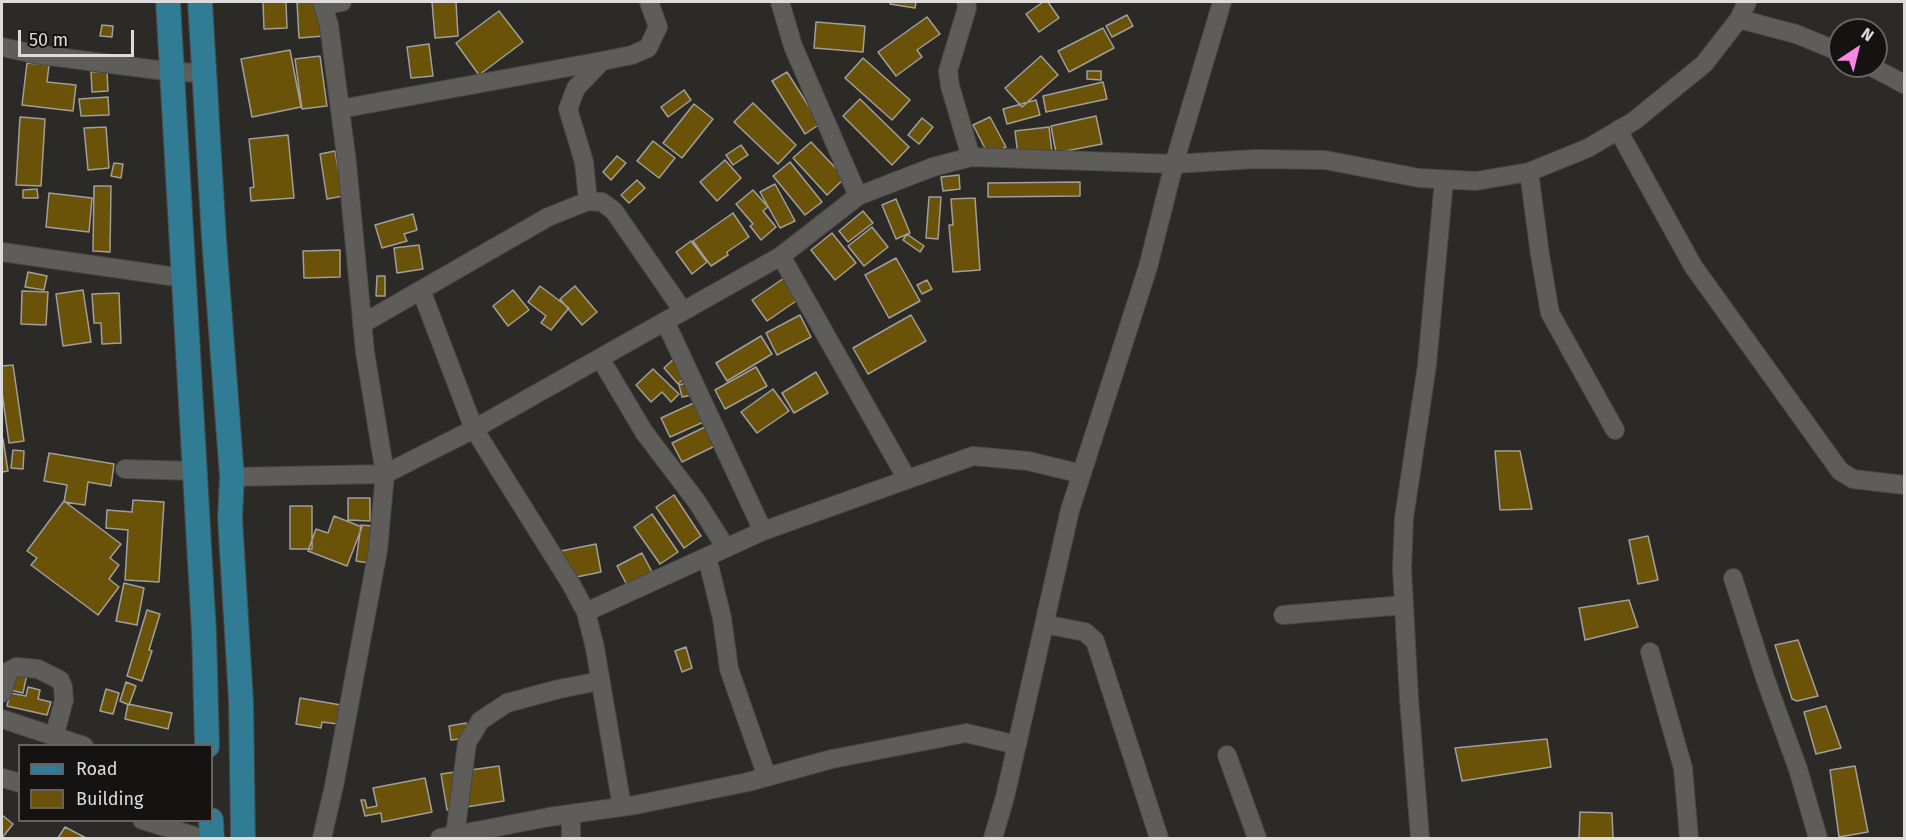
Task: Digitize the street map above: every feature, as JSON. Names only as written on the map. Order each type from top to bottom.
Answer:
[{"type":"main road","points":[[168,2],[198,516],[207,744]]},
{"type":"main road","points":[[200,2],[214,239],[232,477],[230,518],[241,701],[243,838]]},
{"type":"main road","points":[[198,516],[230,518]]},
{"type":"main road","points":[[211,822],[212,838]]},
{"type":"street","points":[[322,838],[334,786],[378,550],[385,474],[362,324],[340,109],[329,25],[323,3],[342,2]]},
{"type":"street","points":[[340,109],[632,55],[648,48],[658,27],[649,2]]},
{"type":"street","points":[[780,2],[793,46],[858,196]]},
{"type":"street","points":[[966,2],[967,8],[948,71],[950,86],[971,157]]},
{"type":"street","points":[[993,838],[1005,797],[1070,510],[1148,267],[1174,164],[1222,2]]},
{"type":"street","points":[[232,477],[385,474],[474,429],[781,256],[858,196],[933,167],[971,157],[1174,164],[1255,159],[1326,160],[1419,178],[1476,181],[1529,172],[1588,148],[1634,121],[1704,64],[1739,19],[1747,2]]},
{"type":"street","points":[[1739,19],[1796,34],[1828,47]]},
{"type":"street","points":[[2,46],[34,54],[173,72],[205,73]]},
{"type":"street","points":[[588,201],[584,162],[568,109],[576,88],[602,61]]},
{"type":"street","points":[[1888,75],[1905,84]]},
{"type":"street","points":[[1618,130],[1693,266],[1840,471],[1853,478],[1905,484]]},
{"type":"street","points":[[1529,172],[1550,313],[1615,430]]},
{"type":"street","points":[[1420,838],[1402,568],[1404,518],[1427,365],[1444,180]]},
{"type":"street","points":[[362,324],[549,217],[588,201],[602,202],[614,211],[683,311]]},
{"type":"street","points":[[2,252],[184,278]]},
{"type":"street","points":[[781,256],[907,479]]},
{"type":"street","points":[[421,290],[474,429],[571,584],[586,612],[595,648],[622,807]]},
{"type":"street","points":[[665,321],[763,531]]},
{"type":"street","points":[[600,358],[644,432],[697,502],[726,548]]},
{"type":"street","points":[[586,612],[763,531],[973,456],[1028,461],[1082,474]]},
{"type":"street","points":[[125,469],[195,471]]},
{"type":"street","points":[[707,557],[722,618],[729,669],[767,777]]},
{"type":"street","points":[[1733,578],[1798,770],[1818,838]]},
{"type":"street","points":[[1283,615],[1404,605]]},
{"type":"street","points":[[1044,624],[1085,632],[1095,641],[1159,838]]},
{"type":"street","points":[[1650,652],[1683,768],[1689,838]]},
{"type":"street","points":[[2,693],[9,671],[16,667],[38,669],[60,680],[64,700],[54,737]]},
{"type":"street","points":[[600,681],[507,703],[480,721],[467,743],[447,837],[622,807],[767,777],[832,759],[966,733],[1017,745]]},
{"type":"street","points":[[2,720],[77,744]]},
{"type":"street","points":[[1227,755],[1257,838]]},
{"type":"street","points":[[2,778],[18,782]]},
{"type":"street","points":[[571,814],[571,838]]},
{"type":"street","points":[[149,822],[201,838]]},
{"type":"building","points":[[263,2],[286,2],[287,28],[264,29]]},
{"type":"building","points":[[297,2],[322,2],[324,36],[299,38]]},
{"type":"building","points":[[432,2],[456,2],[458,36],[435,38]]},
{"type":"building","points":[[890,2],[916,2],[915,8],[890,4]]},
{"type":"building","points":[[1043,2],[1048,2],[1059,18],[1039,32],[1026,14]]},
{"type":"building","points":[[499,11],[523,42],[479,75],[456,43]]},
{"type":"building","points":[[1127,15],[1133,26],[1112,37],[1106,26]]},
{"type":"building","points":[[927,17],[940,34],[917,50],[922,57],[896,76],[878,52]]},
{"type":"building","points":[[816,22],[865,26],[863,52],[814,48]]},
{"type":"building","points":[[102,25],[113,26],[112,37],[100,36]]},
{"type":"building","points":[[1103,28],[1114,48],[1069,72],[1058,51]]},
{"type":"building","points":[[429,44],[433,76],[411,78],[407,47]]},
{"type":"building","points":[[290,50],[301,107],[252,117],[241,59]]},
{"type":"building","points":[[320,56],[327,106],[302,109],[295,59]]},
{"type":"building","points":[[1041,56],[1058,75],[1022,107],[1005,88]]},
{"type":"building","points":[[863,58],[910,100],[892,120],[845,78]]},
{"type":"building","points":[[27,63],[49,65],[47,82],[76,85],[73,111],[22,105]]},
{"type":"building","points":[[107,71],[108,91],[92,92],[91,72]]},
{"type":"building","points":[[1087,71],[1101,71],[1101,80],[1087,79]]},
{"type":"building","points":[[787,72],[820,124],[805,134],[772,81]]},
{"type":"building","points":[[1103,82],[1107,99],[1046,112],[1043,96]]},
{"type":"building","points":[[684,90],[691,100],[668,117],[661,107]]},
{"type":"building","points":[[108,97],[109,115],[81,116],[79,99]]},
{"type":"building","points":[[860,99],[909,147],[892,165],[843,116]]},
{"type":"building","points":[[1036,100],[1040,115],[1007,124],[1003,109]]},
{"type":"building","points":[[753,103],[796,145],[778,164],[734,122]]},
{"type":"building","points":[[694,104],[713,119],[682,158],[663,143]]},
{"type":"building","points":[[1096,116],[1102,144],[1056,153],[1051,126]]},
{"type":"building","points":[[20,117],[45,119],[41,186],[16,185]]},
{"type":"building","points":[[990,117],[1006,147],[989,156],[973,125]]},
{"type":"building","points":[[922,118],[933,127],[919,144],[908,135]]},
{"type":"building","points":[[106,127],[109,168],[88,170],[84,128]]},
{"type":"building","points":[[1049,127],[1052,152],[1018,156],[1015,131]]},
{"type":"building","points":[[288,135],[294,198],[251,201],[250,188],[254,187],[249,139]]},
{"type":"building","points":[[653,141],[675,158],[659,178],[637,161]]},
{"type":"building","points":[[811,142],[845,178],[827,195],[793,158]]},
{"type":"building","points":[[741,145],[748,155],[733,165],[726,155]]},
{"type":"building","points":[[335,151],[343,196],[327,199],[320,154]]},
{"type":"building","points":[[617,156],[626,163],[611,180],[603,172]]},
{"type":"building","points":[[725,160],[741,178],[717,201],[700,182]]},
{"type":"building","points":[[790,162],[822,202],[805,215],[773,176]]},
{"type":"building","points":[[114,163],[123,164],[121,178],[111,176]]},
{"type":"building","points":[[959,175],[960,189],[943,191],[941,177]]},
{"type":"building","points":[[637,180],[645,188],[629,203],[621,195]]},
{"type":"building","points":[[1080,182],[1080,196],[988,197],[988,183]]},
{"type":"building","points":[[775,184],[795,221],[780,228],[760,192]]},
{"type":"building","points":[[94,186],[111,186],[110,252],[93,251]]},
{"type":"building","points":[[37,189],[38,198],[23,198],[23,190]]},
{"type":"building","points":[[753,190],[768,207],[763,211],[776,227],[761,240],[750,226],[753,224],[736,204]]},
{"type":"building","points":[[49,193],[92,198],[89,232],[46,227]]},
{"type":"building","points":[[929,197],[941,197],[938,239],[926,238]]},
{"type":"building","points":[[975,198],[980,270],[953,272],[949,225],[953,225],[951,199]]},
{"type":"building","points":[[896,199],[910,233],[896,239],[882,205]]},
{"type":"building","points":[[863,211],[873,223],[848,242],[839,231]]},
{"type":"building","points":[[733,213],[749,237],[711,266],[693,241]]},
{"type":"building","points":[[413,214],[417,230],[404,234],[407,241],[382,248],[375,225]]},
{"type":"building","points":[[872,227],[888,247],[864,266],[848,246]]},
{"type":"building","points":[[832,233],[856,263],[835,280],[811,250]]},
{"type":"building","points":[[907,234],[924,246],[920,252],[903,240]]},
{"type":"building","points":[[691,241],[707,262],[692,274],[676,252]]},
{"type":"building","points":[[419,245],[423,269],[397,273],[394,248]]},
{"type":"building","points":[[340,250],[340,277],[304,278],[303,251]]},
{"type":"building","points":[[896,258],[920,301],[889,318],[865,275]]},
{"type":"building","points":[[28,272],[47,276],[44,290],[25,287]]},
{"type":"building","points":[[377,276],[385,276],[385,296],[376,296]]},
{"type":"building","points":[[784,278],[799,299],[767,321],[752,300]]},
{"type":"building","points":[[927,280],[932,289],[922,294],[917,285]]},
{"type":"building","points":[[540,286],[569,308],[551,330],[541,323],[546,316],[528,302]]},
{"type":"building","points":[[575,286],[597,312],[582,325],[560,299]]},
{"type":"building","points":[[83,290],[91,342],[63,346],[56,294]]},
{"type":"building","points":[[513,290],[529,310],[508,326],[493,306]]},
{"type":"building","points":[[22,291],[48,292],[46,325],[21,324]]},
{"type":"building","points":[[119,293],[121,343],[102,344],[101,323],[94,323],[92,294]]},
{"type":"building","points":[[800,315],[811,337],[777,355],[766,333]]},
{"type":"building","points":[[911,315],[926,341],[868,374],[853,348]]},
{"type":"building","points":[[761,336],[772,354],[727,381],[716,363]]},
{"type":"building","points":[[678,355],[692,371],[678,384],[664,368]]},
{"type":"building","points":[[13,365],[24,441],[9,443],[2,392],[2,366]]},
{"type":"building","points":[[756,367],[767,386],[725,409],[715,390]]},
{"type":"building","points":[[653,369],[679,394],[671,402],[662,392],[651,402],[636,385]]},
{"type":"building","points":[[816,372],[828,393],[794,413],[782,393]]},
{"type":"building","points":[[689,382],[692,395],[682,397],[679,385]]},
{"type":"building","points":[[773,389],[789,411],[757,433],[741,412]]},
{"type":"building","points":[[698,401],[708,420],[670,437],[661,418]]},
{"type":"building","points":[[709,425],[719,444],[682,462],[672,443]]},
{"type":"building","points":[[2,439],[8,471],[2,472]]},
{"type":"building","points":[[13,450],[24,451],[23,469],[11,468]]},
{"type":"building","points":[[1495,451],[1520,451],[1532,509],[1500,510]]},
{"type":"building","points":[[49,453],[114,464],[111,486],[88,482],[85,505],[64,502],[67,485],[44,481]]},
{"type":"building","points":[[674,495],[701,536],[684,548],[656,507]]},
{"type":"building","points":[[348,498],[370,498],[370,521],[348,520]]},
{"type":"building","points":[[133,500],[164,502],[159,582],[125,580],[128,530],[106,528],[107,510],[132,512]]},
{"type":"building","points":[[64,501],[121,544],[110,558],[119,565],[109,579],[119,587],[98,615],[31,565],[37,558],[27,551]]},
{"type":"building","points":[[290,506],[312,506],[312,549],[290,549]]},
{"type":"building","points":[[652,514],[678,552],[660,564],[634,527]]},
{"type":"building","points":[[334,516],[362,527],[347,566],[308,551],[316,529],[328,533]]},
{"type":"building","points":[[361,525],[373,526],[369,563],[356,561]]},
{"type":"building","points":[[1648,536],[1658,580],[1638,584],[1629,540]]},
{"type":"building","points":[[596,544],[601,572],[562,580],[556,552]]},
{"type":"building","points":[[642,553],[652,572],[627,585],[617,566]]},
{"type":"building","points":[[124,583],[144,588],[137,625],[116,621]]},
{"type":"building","points":[[1629,600],[1638,627],[1585,640],[1579,608]]},
{"type":"building","points":[[147,610],[160,614],[149,650],[152,651],[142,681],[127,676]]},
{"type":"building","points":[[1798,640],[1818,696],[1797,701],[1792,699],[1775,645]]},
{"type":"building","points":[[686,647],[692,668],[682,672],[675,651]]},
{"type":"building","points":[[14,666],[28,669],[23,693],[10,690]]},
{"type":"building","points":[[126,682],[136,686],[129,705],[120,701]]},
{"type":"building","points":[[28,687],[40,690],[38,699],[51,702],[47,715],[7,706],[10,693],[26,696]]},
{"type":"building","points":[[106,689],[119,693],[113,714],[100,711]]},
{"type":"building","points":[[300,698],[341,705],[338,724],[322,722],[321,728],[296,724]]},
{"type":"building","points":[[128,704],[172,713],[168,729],[125,719]]},
{"type":"building","points":[[1826,706],[1841,748],[1816,754],[1804,712]]},
{"type":"building","points":[[466,723],[468,738],[451,740],[449,726]]},
{"type":"building","points":[[1547,739],[1551,767],[1462,781],[1455,748]]},
{"type":"building","points":[[499,766],[504,801],[447,810],[441,774]]},
{"type":"building","points":[[1855,766],[1868,832],[1839,837],[1830,770]]},
{"type":"building","points":[[425,778],[432,812],[382,822],[381,813],[365,816],[361,800],[365,800],[367,808],[377,806],[373,788]]},
{"type":"building","points":[[1580,812],[1612,813],[1613,838],[1579,838]]},
{"type":"building","points":[[2,815],[13,824],[2,838]]},
{"type":"building","points":[[65,827],[86,838],[58,838]]}]
